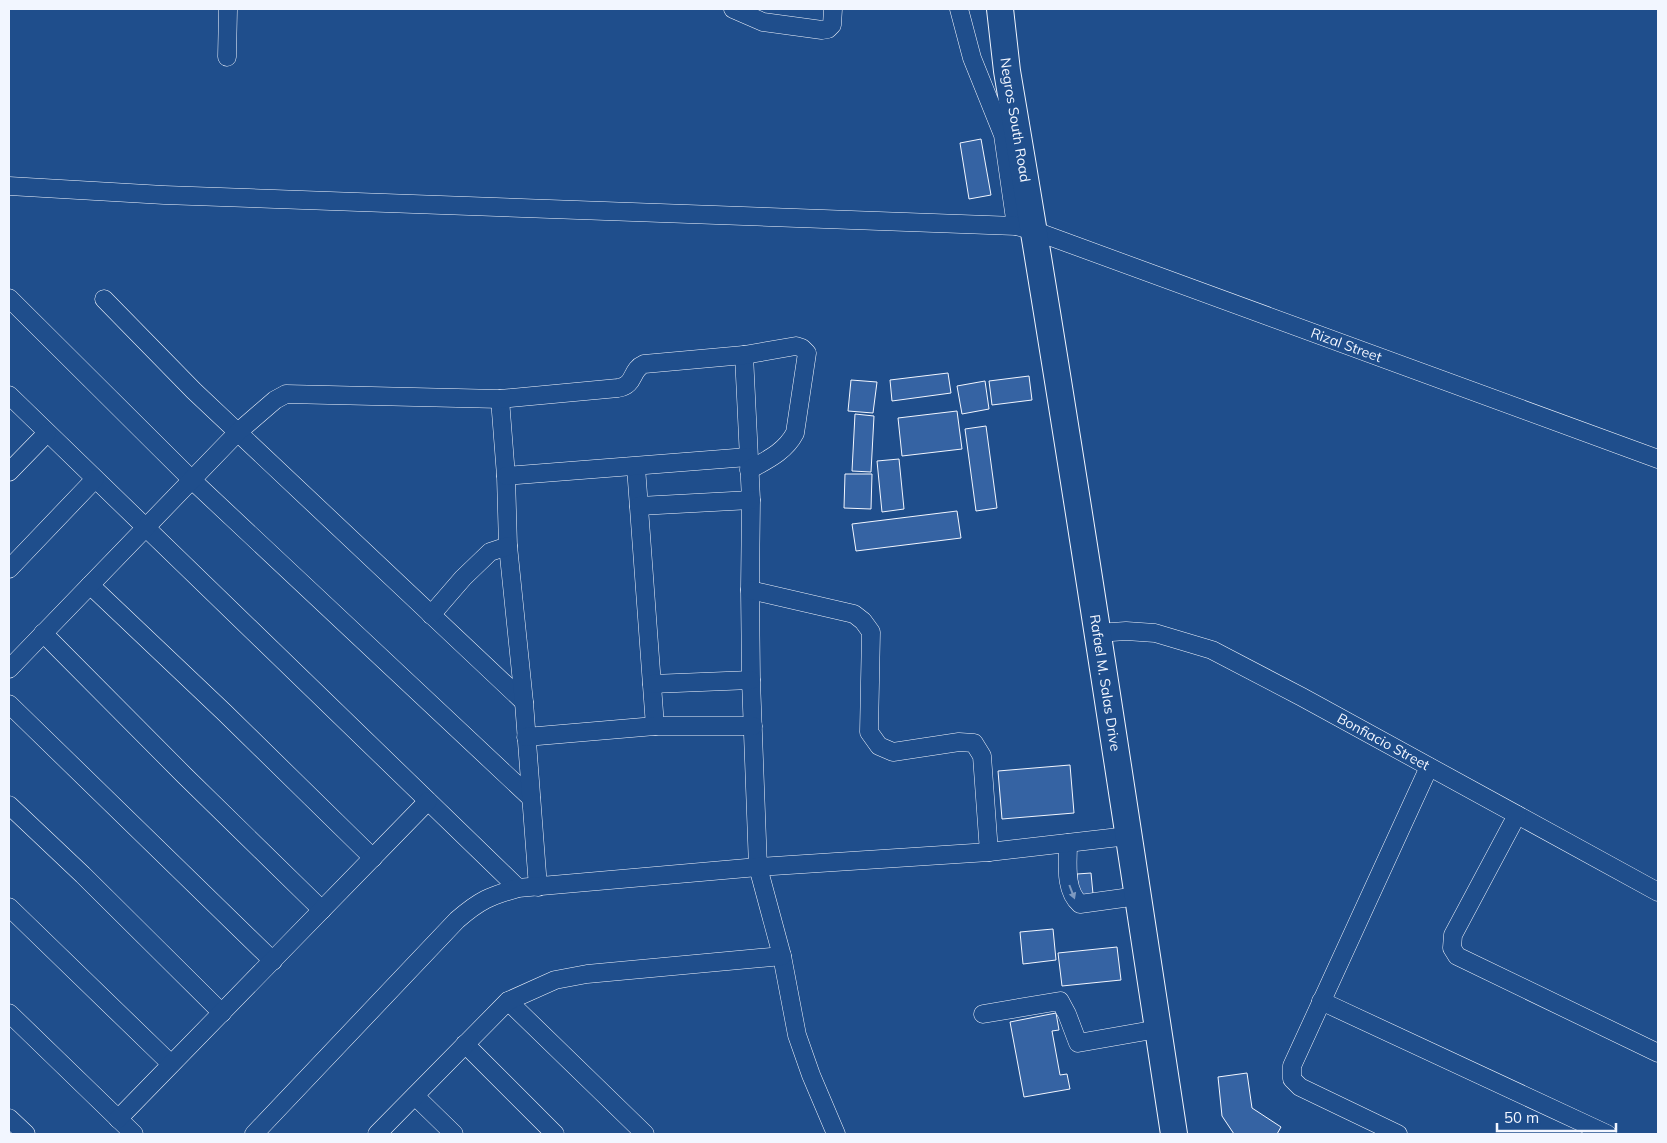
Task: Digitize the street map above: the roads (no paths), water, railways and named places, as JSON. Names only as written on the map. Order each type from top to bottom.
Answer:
[{"type":"highway","name":"Negros South Road","points":[[1000,9],[1025,229]]},
{"type":"highway","name":"Rafael M. Salas Drive","points":[[1025,229],[1069,442],[1102,633],[1128,836],[1174,1134]]},
{"type":"street","points":[[225,9],[227,57]]},
{"type":"street","points":[[733,9],[822,30],[828,29],[832,25],[833,9]]},
{"type":"street","points":[[959,9],[972,58],[1003,135],[1025,229]]},
{"type":"street","name":"Rizal Street","points":[[9,186],[164,195],[1025,229],[1658,459]]},
{"type":"street","points":[[9,298],[192,480],[531,798]]},
{"type":"street","points":[[104,299],[194,390],[524,702]]},
{"type":"street","points":[[9,669],[238,432],[275,400],[286,394],[500,399],[625,387],[631,382],[640,366],[644,364],[744,355],[796,346],[802,348],[807,353],[795,433],[790,443],[774,456],[749,464],[636,467],[506,476]]},
{"type":"street","points":[[744,355],[751,500],[751,680],[758,867],[782,956],[797,1035],[811,1075],[836,1134]]},
{"type":"street","points":[[9,395],[518,888]]},
{"type":"street","points":[[500,399],[506,476],[508,546],[524,702],[538,887]]},
{"type":"street","points":[[9,472],[47,433]]},
{"type":"street","points":[[636,467],[655,726]]},
{"type":"street","points":[[9,569],[95,479]]},
{"type":"street","points":[[639,506],[751,500]]},
{"type":"street","points":[[431,615],[463,578],[490,552],[508,546]]},
{"type":"street","points":[[90,585],[225,713],[373,858]]},
{"type":"street","points":[[750,590],[854,614],[863,621],[871,632],[869,732],[879,746],[893,752],[959,742],[974,743],[982,756],[989,852]]},
{"type":"street","name":"Bonfiacio Street","points":[[1102,633],[1126,631],[1155,633],[1212,650],[1658,892]]},
{"type":"street","points":[[43,634],[322,910]]},
{"type":"street","points":[[652,684],[751,680]]},
{"type":"street","points":[[9,704],[273,961]]},
{"type":"street","points":[[526,736],[655,726],[753,726]]},
{"type":"street","points":[[1398,1134],[1300,1087],[1292,1079],[1292,1066],[1429,767]]},
{"type":"street","points":[[118,1119],[428,801]]},
{"type":"street","points":[[9,805],[83,875],[222,1013]]},
{"type":"street","points":[[1517,815],[1453,935],[1452,948],[1458,956],[1658,1053]]},
{"type":"street","points":[[254,1134],[457,920],[475,904],[493,895],[518,888],[758,867],[989,852],[1128,836]]},
{"type":"street","points":[[1068,844],[1069,885],[1075,899],[1080,904],[1138,896]]},
{"type":"street","points":[[9,907],[171,1064]]},
{"type":"street","points":[[378,1134],[508,1001],[555,980],[588,974],[782,956]]},
{"type":"street","points":[[508,1001],[645,1134]]},
{"type":"street","points":[[982,1014],[1060,1001],[1078,1043],[1158,1029]]},
{"type":"street","points":[[1321,1002],[1607,1134]]},
{"type":"street","points":[[9,1013],[134,1134]]},
{"type":"street","points":[[465,1044],[555,1134]]},
{"type":"street","points":[[415,1096],[454,1134]]},
{"type":"street","points":[[9,1118],[26,1134]]}]
